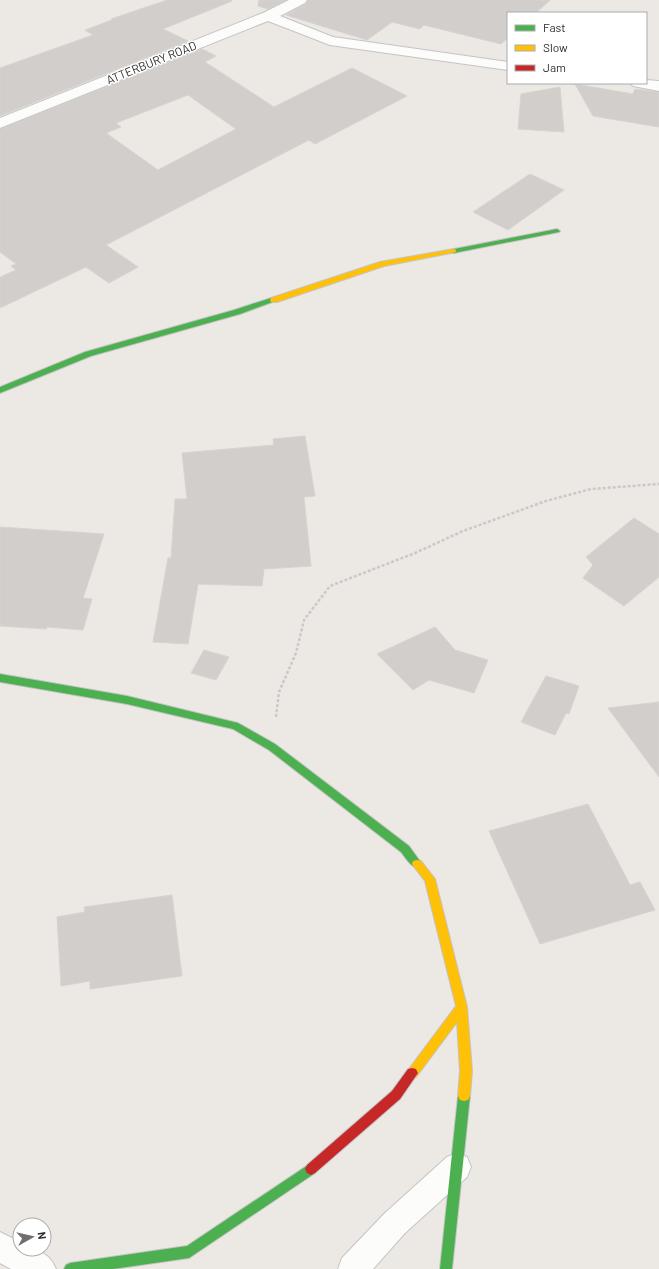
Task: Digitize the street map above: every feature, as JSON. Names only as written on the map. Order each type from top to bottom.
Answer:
[{"type":"street","name":"ATTERBURY ROAD","points":[[0,123],[268,16],[300,0]]},
{"type":"street","points":[[268,16],[330,41],[507,66]]},
{"type":"street","points":[[645,84],[659,86]]},
{"type":"street","points":[[0,390],[88,354],[237,312],[383,264],[557,231]]},
{"type":"street","points":[[0,678],[127,700],[235,726],[272,747],[406,849],[430,879],[462,1007],[466,1071],[446,1269]]},
{"type":"street","points":[[70,1269],[189,1252],[315,1166],[396,1095],[462,1007]]},
{"type":"street","points":[[354,1269],[395,1223],[457,1167]]},
{"type":"street","points":[[0,1248],[41,1269]]},
{"type":"path","points":[[272,747],[279,692],[296,653],[304,620],[330,586],[416,554],[463,531],[546,501],[591,490],[659,484]]},
{"type":"building","points":[[167,0],[232,1],[163,29],[188,41],[0,116],[0,68],[93,35],[85,30],[112,20],[111,19]]},
{"type":"building","points":[[259,0],[286,0],[268,9],[258,6]]},
{"type":"building","points":[[308,0],[550,0],[537,12],[507,12],[507,39],[501,44],[424,25],[420,29],[392,22],[367,40],[286,15],[306,4]]},
{"type":"building","points":[[202,49],[216,56],[205,62],[274,107],[352,68],[407,96],[315,144],[309,140],[106,245],[138,267],[109,283],[86,267],[0,308],[0,277],[16,270],[11,266],[16,264],[0,252],[0,129]],"holes":[[[188,95],[236,129],[158,170],[106,133],[121,127],[116,123]]]},
{"type":"building","points":[[575,84],[633,94],[635,89],[659,92],[659,127],[593,116]]},
{"type":"building","points":[[560,87],[564,132],[518,129],[521,94]]},
{"type":"building","points":[[530,174],[564,190],[508,230],[473,212]]},
{"type":"building","points":[[305,436],[315,496],[304,497],[311,566],[264,569],[262,586],[198,584],[188,644],[153,642],[168,558],[171,558],[175,499],[187,499],[182,453],[274,445],[273,439]]},
{"type":"building","points":[[634,518],[659,534],[659,577],[624,606],[583,578],[593,565],[586,557]]},
{"type":"building","points":[[0,527],[104,534],[83,598],[92,599],[83,630],[47,627],[46,629],[0,626]]},
{"type":"building","points":[[435,627],[455,650],[488,660],[474,693],[429,680],[413,690],[377,654]]},
{"type":"building","points":[[204,650],[229,657],[216,680],[191,673]]},
{"type":"building","points":[[546,676],[579,686],[569,714],[566,713],[555,735],[521,722]]},
{"type":"building","points":[[659,702],[659,777],[608,708]]},
{"type":"building","points":[[588,804],[630,885],[640,882],[655,910],[540,944],[489,831]]},
{"type":"building","points":[[172,895],[182,976],[90,989],[90,981],[61,986],[57,917],[85,912],[84,907]]},
{"type":"traffic: fast","points":[[454,251],[557,231]]},
{"type":"traffic: fast","points":[[0,390],[88,354],[237,312],[274,300]]},
{"type":"traffic: fast","points":[[0,678],[127,700],[235,726],[272,747],[405,849],[417,864]]},
{"type":"traffic: fast","points":[[446,1269],[464,1096]]},
{"type":"traffic: fast","points":[[70,1269],[189,1252],[311,1169]]},
{"type":"traffic: slow","points":[[274,300],[383,264],[454,251]]},
{"type":"traffic: slow","points":[[417,864],[430,879],[462,1007],[466,1071],[464,1096]]},
{"type":"traffic: slow","points":[[412,1073],[462,1007]]},
{"type":"traffic: jam","points":[[311,1169],[396,1095],[412,1073]]}]
